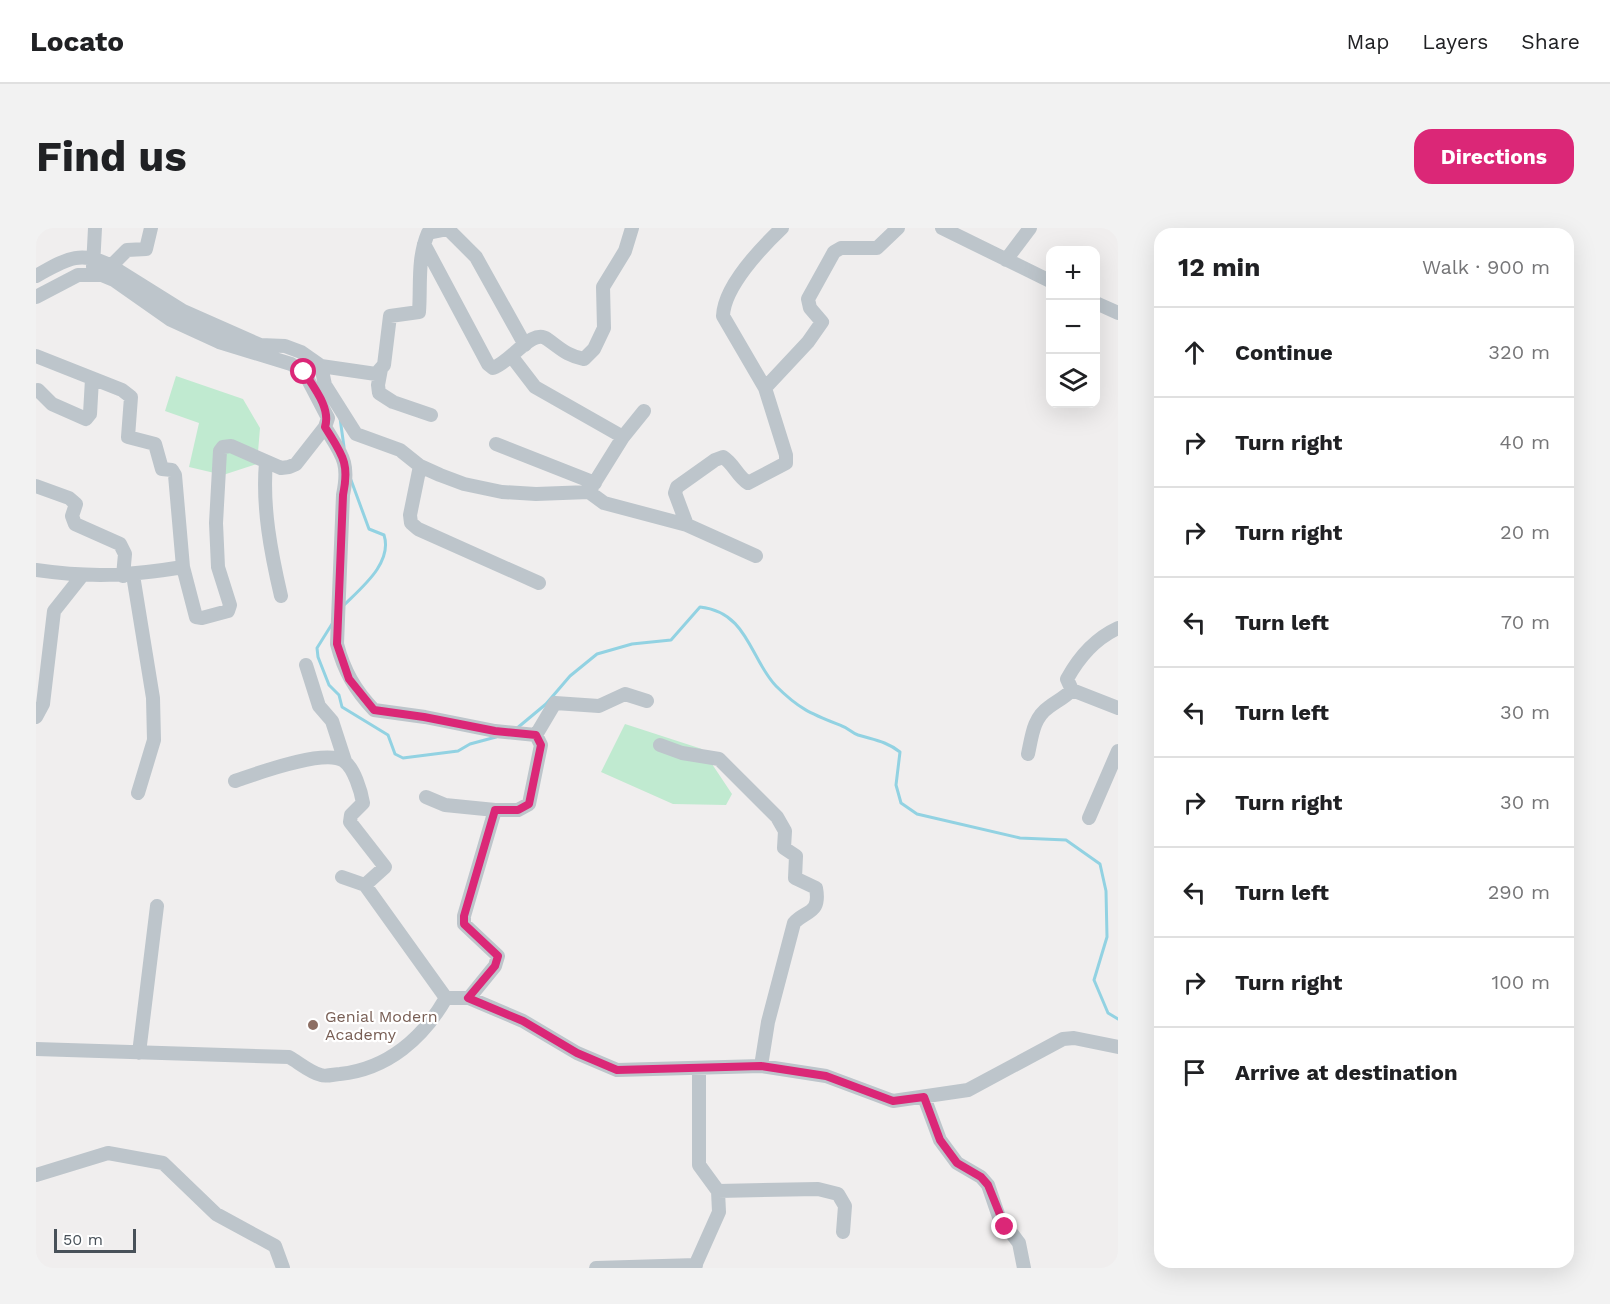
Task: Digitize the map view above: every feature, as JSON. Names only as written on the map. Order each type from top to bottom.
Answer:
[{"type":"street","points":[[93,266],[95,228]]},
{"type":"street","points":[[111,266],[127,250],[146,249],[151,228]]},
{"type":"street","points":[[424,244],[488,364],[496,367],[512,357],[532,336],[540,335],[561,351],[584,359],[594,349],[604,328],[603,287],[625,251],[632,228]]},
{"type":"street","points":[[687,525],[675,493],[678,487],[715,460],[723,457],[730,461],[742,479],[748,483],[786,463],[786,455],[765,388],[726,327],[723,306],[747,267],[782,228]]},
{"type":"street","points":[[765,388],[808,342],[822,322],[810,308],[808,299],[834,252],[841,248],[877,248],[898,228]]},
{"type":"street","points":[[942,228],[1046,279]]},
{"type":"street","points":[[1006,260],[1030,228]]},
{"type":"street","points":[[36,276],[69,259],[82,256],[171,320],[219,342],[291,364],[376,374],[384,365],[390,316],[419,312],[418,285],[424,244],[428,233],[448,229],[476,257],[525,345]]},
{"type":"street","points":[[36,297],[93,266],[111,266],[183,311],[261,345],[285,346],[301,352],[356,434],[400,450],[420,466],[464,484],[502,492],[536,494],[592,488]]},
{"type":"street","points":[[1100,305],[1118,313]]},
{"type":"street","points":[[36,356],[122,390],[131,398],[128,437],[155,444],[162,469],[174,472],[178,493],[183,567],[196,617],[202,618],[228,611],[230,605],[218,567],[216,523],[220,451],[223,447],[231,446],[281,468],[296,464],[325,427],[328,418],[312,368]]},
{"type":"street","points":[[512,357],[535,387],[623,437]]},
{"type":"street","points":[[381,369],[379,393],[393,402],[431,415]]},
{"type":"street","points":[[38,390],[52,404],[86,419],[90,414],[92,379]]},
{"type":"street","points":[[592,488],[623,437],[644,411]]},
{"type":"street","points":[[325,427],[342,455],[348,473],[343,495],[337,644],[349,679],[374,710],[495,731],[536,735]]},
{"type":"street","points":[[496,444],[592,488],[604,503],[687,525],[756,556]]},
{"type":"street","points":[[266,462],[264,479],[271,550],[280,596]]},
{"type":"street","points":[[420,466],[410,515],[411,523],[418,529],[539,583]]},
{"type":"street","points":[[36,486],[69,498],[76,504],[72,516],[75,524],[120,544],[125,554],[153,698],[154,740],[138,793]]},
{"type":"street","points":[[36,570],[81,577],[128,576],[183,567]]},
{"type":"street","points":[[36,717],[43,705],[54,611],[81,577]]},
{"type":"street","points":[[1118,628],[1107,633],[1079,657],[1067,680],[1072,690],[1118,708]]},
{"type":"street","points":[[306,665],[318,706],[332,721],[345,761],[353,773],[363,803],[351,815],[350,822],[385,867],[365,885]]},
{"type":"street","points":[[1028,753],[1037,717],[1050,705],[1064,699],[1072,690]]},
{"type":"street","points":[[536,735],[551,707],[560,702],[599,706],[620,695],[631,694],[647,701]]},
{"type":"street","points":[[426,797],[445,805],[495,810],[518,810],[529,804],[541,745],[536,735]]},
{"type":"street","points":[[660,745],[682,753],[711,756],[726,765],[740,783],[777,817],[785,831],[784,848],[796,856],[795,878],[813,884],[816,888],[816,902],[811,913],[794,923],[768,1022],[761,1066]]},
{"type":"street","points":[[1089,818],[1118,751]]},
{"type":"street","points":[[235,781],[289,762],[333,757],[345,761]]},
{"type":"street","points":[[468,998],[495,966],[498,956],[464,924],[495,810]]},
{"type":"street","points":[[342,876],[365,885],[446,998]]},
{"type":"street","points":[[139,1053],[157,906]]},
{"type":"street","points":[[446,998],[468,998],[523,1021],[577,1053],[617,1070],[761,1066],[826,1076],[893,1101],[968,1090],[1063,1039],[1074,1038],[1118,1047]]},
{"type":"street","points":[[36,1049],[289,1056],[321,1076],[351,1073],[386,1060],[415,1041],[433,1020],[446,998]]},
{"type":"street","points":[[596,1268],[695,1266],[719,1212],[718,1191],[699,1164],[699,1068]]},
{"type":"street","points":[[924,1097],[940,1140],[957,1163],[981,1177],[988,1185],[999,1217],[1019,1243],[1024,1268]]},
{"type":"street","points":[[36,1175],[108,1153],[163,1163],[216,1214],[274,1245],[282,1268]]},
{"type":"street","points":[[718,1191],[818,1189],[838,1194],[845,1206],[843,1233]]},
{"type":"green space","points":[[176,376],[243,399],[260,428],[257,464],[223,475],[189,467],[199,423],[165,411]]},
{"type":"green space","points":[[625,724],[702,749],[732,794],[726,805],[673,804],[601,772]]},
{"type":"waterway","points":[[340,418],[344,447]]},
{"type":"waterway","points":[[343,606],[374,574],[380,565],[386,545],[384,535],[369,529],[351,480]]},
{"type":"waterway","points":[[516,729],[546,704],[570,676],[597,654],[632,644],[671,640],[700,607],[716,611],[738,627],[767,675],[792,701],[856,734],[885,743],[900,752],[896,785],[901,803],[917,814],[1020,838],[1066,840],[1100,864],[1106,891],[1107,937],[1094,980],[1108,1013],[1118,1019]]},
{"type":"waterway","points":[[332,624],[317,648],[318,657],[329,685],[339,695],[342,707],[388,735],[395,754],[403,758],[458,751],[470,744],[496,737]]},
{"type":"place","name":"Genial Modern Academy","points":[[313,1025]]},
{"type":"route","points":[[304,372],[326,411],[328,418],[325,427],[342,455],[348,473],[343,495],[337,644],[349,679],[374,710],[495,731],[536,735],[540,738],[541,745],[529,804],[525,809],[495,810],[464,916],[464,924],[469,930],[493,948],[498,956],[495,966],[468,998],[523,1021],[577,1053],[617,1070],[761,1066],[826,1076],[893,1101],[924,1097],[940,1140],[957,1163],[981,1177],[988,1185],[999,1217],[1005,1227]]}]
